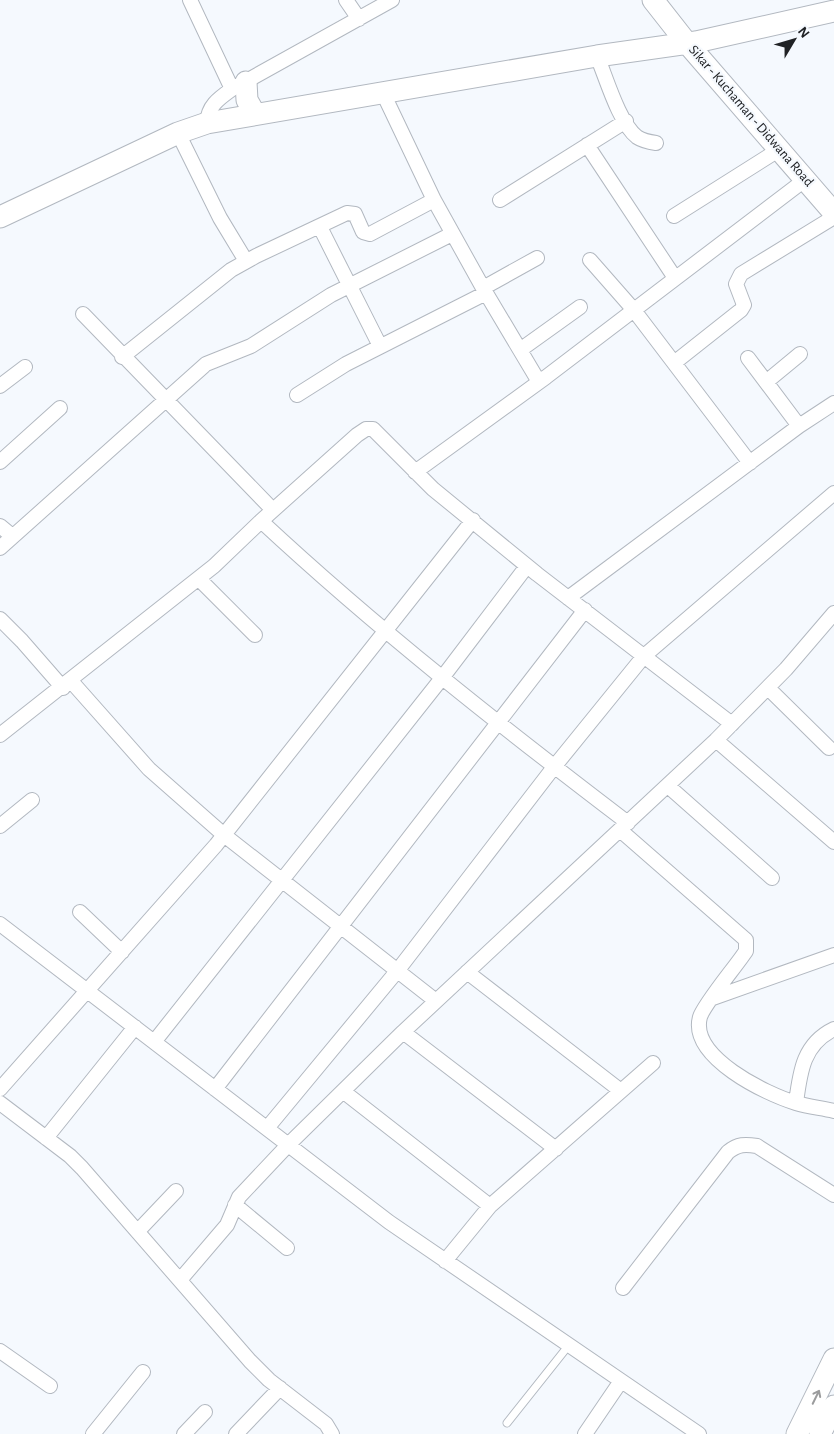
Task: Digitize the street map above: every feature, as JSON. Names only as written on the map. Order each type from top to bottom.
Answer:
[{"type":"main road","points":[[653,0],[691,42]]},
{"type":"main road","points":[[664,0],[691,42]]},
{"type":"main road","points":[[0,217],[178,133],[207,123],[597,56],[691,42],[834,11]]},
{"type":"main road","name":"Sikar - Kuchaman - Didwana Road","points":[[691,42],[834,215]]},
{"type":"main road","name":"Sikar - Kuchaman - Didwana Road","points":[[691,42],[773,125],[834,196]]},
{"type":"main road","points":[[239,86],[255,114]]},
{"type":"main road","points":[[798,1434],[834,1359]]},
{"type":"main road","points":[[820,1434],[834,1406]]},
{"type":"street","points":[[190,0],[239,86]]},
{"type":"street","points":[[346,0],[359,19]]},
{"type":"street","points":[[207,123],[208,112],[212,106],[239,86],[392,0]]},
{"type":"street","points":[[597,56],[632,133],[639,139],[656,143]]},
{"type":"street","points":[[383,93],[452,234],[484,291],[540,382]]},
{"type":"street","points":[[500,200],[626,121]]},
{"type":"street","points":[[178,133],[220,218],[246,261]]},
{"type":"street","points":[[587,145],[675,278]]},
{"type":"street","points":[[674,216],[780,149]]},
{"type":"street","points":[[415,472],[540,382],[633,309],[806,179]]},
{"type":"street","points":[[122,357],[187,304],[246,261],[351,212],[355,214],[363,232],[370,234],[434,200]]},
{"type":"street","points":[[674,363],[741,310],[744,301],[736,284],[741,274],[834,215]]},
{"type":"street","points":[[320,226],[380,346]]},
{"type":"street","points":[[0,548],[206,364],[251,346],[350,286],[452,234]]},
{"type":"street","points":[[297,396],[326,376],[484,291],[537,258]]},
{"type":"street","points":[[590,260],[633,309],[750,463]]},
{"type":"street","points":[[520,350],[580,307]]},
{"type":"street","points":[[82,314],[273,510]]},
{"type":"street","points":[[766,382],[800,354]]},
{"type":"street","points":[[748,358],[799,426]]},
{"type":"street","points":[[0,386],[25,366]]},
{"type":"street","points":[[568,598],[799,426],[834,403]]},
{"type":"street","points":[[0,462],[60,408]]},
{"type":"street","points":[[0,735],[199,579],[273,510],[366,429],[373,429],[379,432],[415,472],[527,566],[732,724]]},
{"type":"street","points":[[268,1127],[398,970],[554,767],[644,656],[834,493]]},
{"type":"street","points":[[0,1088],[88,992],[224,835],[384,630],[473,520]]},
{"type":"street","points":[[261,521],[318,574],[384,630],[554,767],[624,827],[746,940],[746,951],[700,1016],[699,1031],[706,1047],[719,1061],[761,1088],[796,1103],[834,1111]]},
{"type":"street","points":[[0,526],[12,536]]},
{"type":"street","points":[[154,1042],[442,678],[527,566]]},
{"type":"street","points":[[199,579],[256,635]]},
{"type":"street","points":[[215,1089],[339,926],[499,723],[584,610]]},
{"type":"street","points":[[180,1280],[227,1226],[235,1205],[246,1188],[288,1144],[344,1092],[436,1001],[716,740],[768,688],[834,613]]},
{"type":"street","points":[[0,620],[67,684],[149,769],[224,835],[436,1001]]},
{"type":"street","points":[[768,688],[829,748]]},
{"type":"street","points":[[716,740],[834,842]]},
{"type":"street","points":[[668,786],[772,878]]},
{"type":"street","points":[[0,826],[32,800]]},
{"type":"street","points":[[80,912],[122,952]]},
{"type":"street","points":[[0,924],[215,1089],[268,1127],[389,1222],[699,1434]]},
{"type":"street","points":[[713,998],[834,956]]},
{"type":"street","points":[[467,972],[621,1091]]},
{"type":"street","points":[[46,1138],[135,1027]]},
{"type":"street","points":[[796,1103],[801,1065],[809,1048],[821,1036],[834,1029]]},
{"type":"street","points":[[404,1032],[556,1149]]},
{"type":"street","points":[[445,1260],[490,1206],[654,1063]]},
{"type":"street","points":[[344,1092],[490,1206]]},
{"type":"street","points":[[0,1103],[82,1168],[250,1361],[280,1388],[326,1424],[332,1434]]},
{"type":"street","points":[[623,1288],[728,1152],[735,1146],[746,1144],[757,1146],[834,1195]]},
{"type":"street","points":[[138,1231],[176,1191]]},
{"type":"street","points":[[235,1205],[287,1248]]},
{"type":"street","points":[[0,1351],[50,1386]]},
{"type":"street","points":[[93,1434],[143,1372]]},
{"type":"street","points":[[585,1434],[621,1381]]},
{"type":"street","points":[[236,1434],[280,1388]]},
{"type":"street","points":[[184,1434],[205,1412]]},
{"type":"lane","points":[[507,1423],[569,1345]]}]
